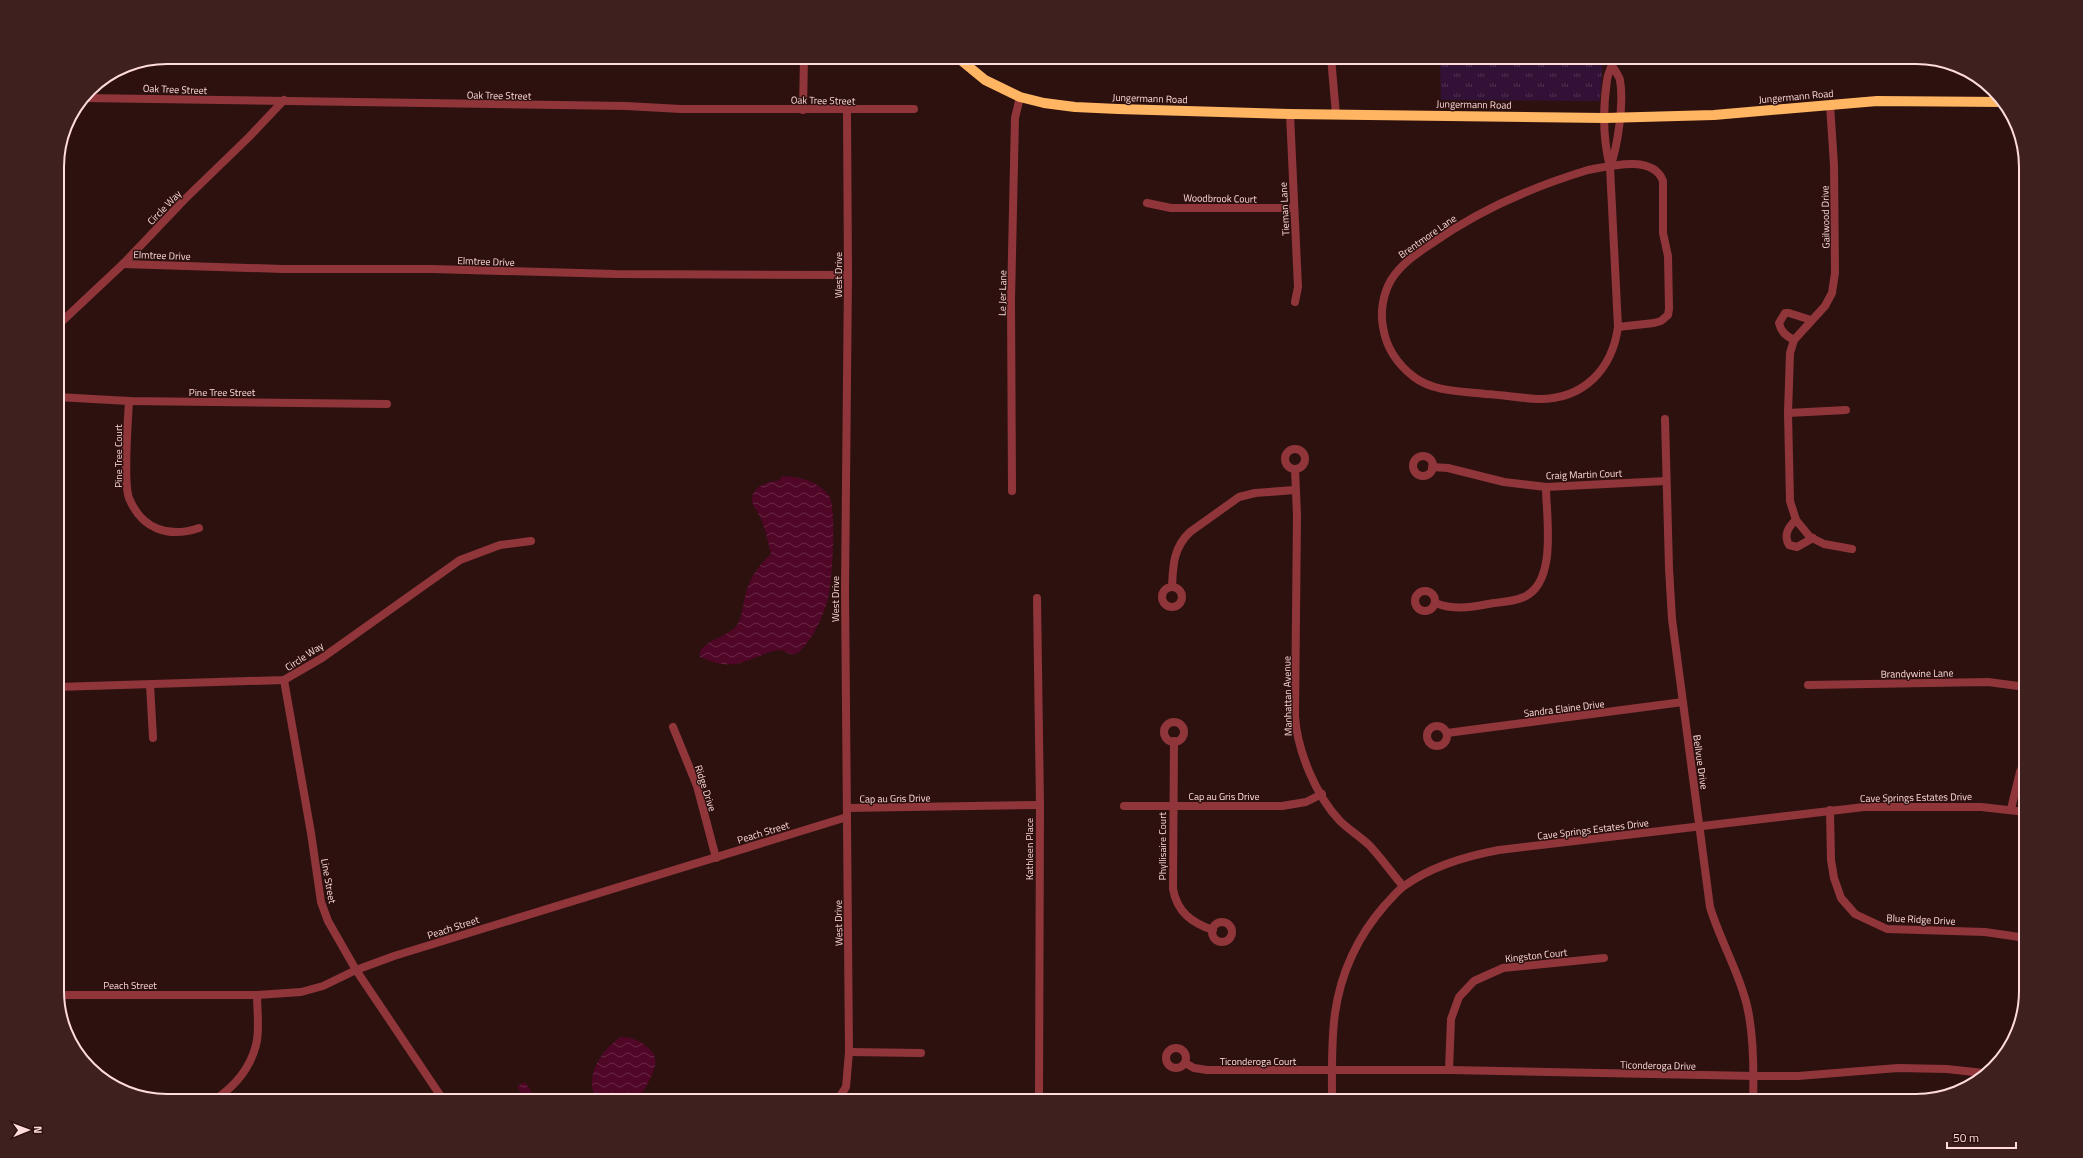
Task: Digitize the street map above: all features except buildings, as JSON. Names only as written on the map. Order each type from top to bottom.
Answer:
[{"type":"main road","name":"Jungermann Road","points":[[966,64],[985,80],[1020,97],[1044,103],[1074,107],[1336,115],[1619,118],[1714,115],[1877,101],[1995,102]]},
{"type":"street","points":[[804,64],[804,110]]},
{"type":"street","points":[[1332,64],[1336,115]]},
{"type":"street","name":"Brentmore Lane","points":[[1610,166],[1617,150],[1619,118],[1620,79],[1613,67]]},
{"type":"street","name":"Brentmore Lane","points":[[1613,67],[1607,78],[1605,118],[1606,150],[1610,166],[1618,327],[1616,342],[1607,363],[1585,386],[1565,395],[1537,399],[1446,390],[1425,383],[1401,365],[1390,350],[1385,339],[1382,321],[1386,292],[1398,270],[1411,258],[1443,235],[1487,209],[1517,195],[1571,175],[1610,166],[1642,165],[1655,169],[1660,174],[1663,181],[1663,233],[1668,256],[1669,309],[1668,315],[1661,321],[1618,327]]},
{"type":"street","name":"Le Jer Lane","points":[[1012,491],[1012,300],[1015,118],[1020,97]]},
{"type":"street","name":"Oak Tree Street","points":[[91,98],[626,106],[681,109],[847,111],[914,109]]},
{"type":"street","name":"Circle Way","points":[[64,319],[123,264],[185,199],[252,135],[284,100]]},
{"type":"street","name":"Gailwood Drive","points":[[1830,105],[1834,164],[1836,273],[1832,293],[1825,306],[1794,340],[1790,353],[1788,413],[1790,500],[1796,520],[1813,538],[1824,544],[1852,549]]},
{"type":"street","name":"West Drive","points":[[842,1094],[846,1087],[849,1052],[845,590],[848,275],[847,111]]},
{"type":"street","name":"Tieman Lane","points":[[1290,114],[1298,286],[1295,302]]},
{"type":"street","name":"Woodbrook Court","points":[[1147,203],[1171,208],[1294,208]]},
{"type":"street","name":"Elmtree Drive","points":[[123,264],[284,269],[432,269],[615,274],[848,275]]},
{"type":"street","points":[[1794,340],[1786,336],[1780,328],[1779,323],[1785,313],[1812,320]]},
{"type":"street","name":"Pine Tree Street","points":[[64,397],[129,401],[387,404]]},
{"type":"street","name":"Pine Tree Court","points":[[129,401],[127,480],[129,498],[140,515],[157,530],[167,533],[199,528]]},
{"type":"street","points":[[1788,413],[1846,410]]},
{"type":"street","name":"Bellvue Drive","points":[[1665,419],[1666,481],[1672,612],[1683,702],[1710,907],[1719,934],[1745,996],[1753,1053],[1753,1094]]},
{"type":"street","name":"Craig Martin Court","points":[[1432,467],[1448,468],[1504,482],[1546,487],[1666,481]]},
{"type":"street","name":"Manhattan Avenue","points":[[1295,469],[1297,515],[1296,732],[1301,754],[1322,794],[1340,821],[1371,847],[1403,886]]},
{"type":"street","points":[[1435,603],[1449,608],[1460,609],[1512,600],[1525,596],[1542,582],[1547,561],[1546,487]]},
{"type":"street","points":[[1172,587],[1175,554],[1183,538],[1190,532],[1239,497],[1255,493],[1295,490]]},
{"type":"street","points":[[1796,520],[1787,531],[1787,542],[1789,545],[1797,548],[1813,538]]},
{"type":"street","name":"Circle Way","points":[[64,687],[284,680],[322,658],[460,560],[500,545],[531,541]]},
{"type":"street","name":"Kathleen Place","points":[[1037,598],[1040,805],[1039,1094]]},
{"type":"street","name":"Line Street","points":[[284,680],[311,833],[321,902],[328,921],[356,970],[439,1094]]},
{"type":"street","name":"Brandywine Lane","points":[[1808,685],[1988,682],[2019,686]]},
{"type":"street","points":[[150,685],[153,738]]},
{"type":"street","name":"Sandra Elaine Drive","points":[[1447,734],[1683,702]]},
{"type":"street","name":"Ridge Drive","points":[[673,727],[697,786],[716,858]]},
{"type":"street","name":"Phyllisaire Court","points":[[1174,741],[1172,805],[1174,899],[1186,916],[1194,922],[1213,930]]},
{"type":"street","points":[[2012,809],[2019,777]]},
{"type":"street","name":"Cap au Gris Drive","points":[[1124,806],[1282,806],[1306,802],[1322,794]]},
{"type":"street","name":"Cap au Gris Drive","points":[[847,808],[1040,805]]},
{"type":"street","name":"Cave Springs Estates Drive","points":[[1332,1094],[1334,1015],[1341,982],[1357,942],[1371,921],[1403,886],[1443,865],[1484,853],[1830,810],[1912,806],[1982,806],[2019,810]]},
{"type":"street","name":"Blue Ridge Drive","points":[[1830,810],[1834,878],[1841,898],[1855,914],[1886,929],[1985,932],[2019,937]]},
{"type":"street","name":"Peach Street","points":[[64,995],[257,995],[301,992],[323,986],[356,970],[394,956],[847,817]]},
{"type":"street","name":"Kingston Court","points":[[1449,1070],[1451,1019],[1459,997],[1474,981],[1503,968],[1604,958]]},
{"type":"street","points":[[221,1094],[240,1078],[257,1044],[257,995]]},
{"type":"street","points":[[849,1052],[921,1053]]},
{"type":"street","name":"Ticonderoga Court","points":[[1185,1063],[1194,1068],[1207,1070],[1332,1071]]},
{"type":"street","name":"Ticonderoga Drive","points":[[1332,1071],[1449,1070],[1805,1076],[1898,1068],[1947,1069],[1979,1072]]},
{"type":"green space","points":[[1440,64],[1603,64],[1600,101],[1441,100]]},
{"type":"water","points":[[783,476],[796,477],[815,483],[829,496],[831,503],[833,515],[833,546],[830,591],[820,620],[809,641],[796,654],[778,650],[742,663],[734,664],[719,663],[700,657],[700,652],[703,647],[727,633],[737,625],[741,617],[746,592],[750,581],[759,567],[771,554],[763,524],[754,507],[752,496],[760,486],[769,482],[778,481]]},
{"type":"water","points":[[621,1037],[635,1039],[648,1048],[655,1057],[656,1061],[654,1071],[641,1094],[595,1094],[592,1083],[596,1065],[607,1049]]},
{"type":"water","points":[[525,1082],[533,1094],[522,1094],[517,1086]]}]
